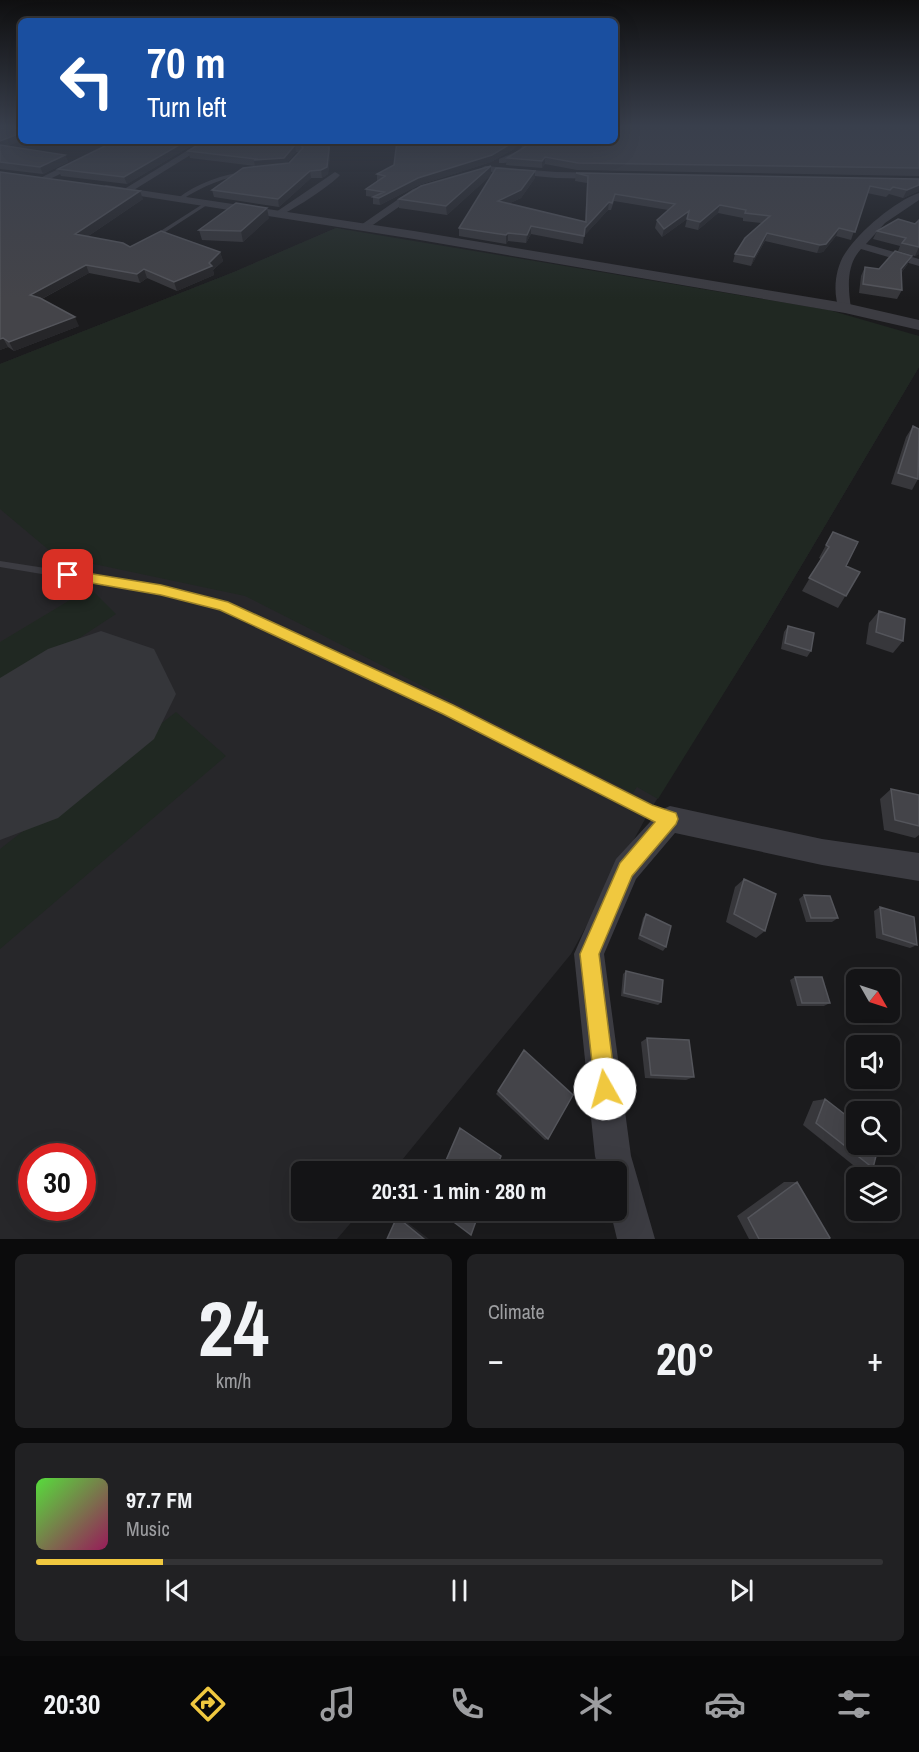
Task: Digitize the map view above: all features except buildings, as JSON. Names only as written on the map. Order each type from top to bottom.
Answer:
[{"type":"street","points":[[126,190],[138,183]]},
{"type":"street","points":[[280,214],[299,204],[311,192],[327,183]]},
{"type":"street","points":[[363,227],[416,191],[436,185]]},
{"type":"street","points":[[96,187],[363,227],[845,308],[919,325]]},
{"type":"street","points":[[845,308],[841,284],[850,254],[881,221],[919,196]]},
{"type":"street","points":[[860,244],[919,263]]},
{"type":"street","points":[[636,1239],[614,1156],[589,954],[626,869],[670,819],[822,852],[919,867]]},
{"type":"lane","points":[[179,199],[193,189],[208,183]]},
{"type":"lane","points":[[141,246],[208,203]]},
{"type":"lane","points":[[0,564],[161,590],[223,606],[448,709],[649,812],[670,819]]},
{"type":"shaded area","points":[[336,228],[919,336],[919,367],[765,627],[649,812],[571,954],[401,1161],[291,1161],[291,1221],[352,1221],[337,1239],[0,1239],[0,364],[234,272]]},
{"type":"shaded area","points":[[336,228],[829,310],[919,336],[919,367],[765,627],[658,799],[637,787],[633,793],[245,596],[56,556],[0,509],[0,364],[234,272]]},
{"type":"shaded area","points":[[90,588],[116,614],[0,690],[0,642]]},
{"type":"shaded area","points":[[176,712],[226,756],[0,949],[0,849]]},
{"type":"runway","points":[[0,766],[101,694]]},
{"type":"route","points":[[68,575],[161,590],[223,606],[448,709],[649,812],[670,819],[626,869],[589,954],[605,1089]]}]
